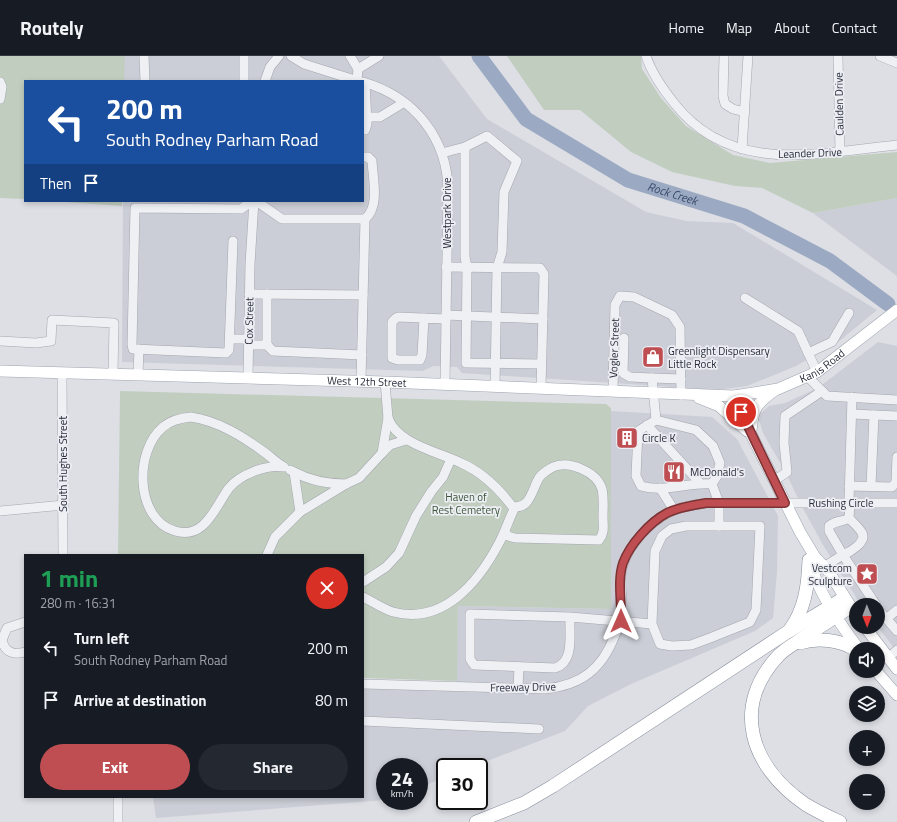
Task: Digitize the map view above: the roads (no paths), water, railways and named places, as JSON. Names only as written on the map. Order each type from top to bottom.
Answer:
[{"type":"highway","points":[[789,631],[800,612],[804,600],[811,561]]},
{"type":"highway","points":[[476,822],[524,803],[553,786],[789,631],[833,612],[849,607]]},
{"type":"highway","points":[[833,612],[789,647],[772,663],[758,684],[751,713],[751,730],[756,748],[764,765],[775,778],[806,805],[840,822]]},
{"type":"highway","points":[[789,647],[805,641],[820,640],[841,643],[849,646]]},
{"type":"main road","name":"Kanis Road","points":[[734,396],[778,389],[812,374],[878,327],[897,310]]},
{"type":"main road","name":"West 12th Street","points":[[0,371],[445,384],[734,396]]},
{"type":"main road","points":[[750,434],[752,416],[757,405],[778,389]]},
{"type":"main road","points":[[685,395],[719,406],[750,434]]},
{"type":"main road","points":[[734,396],[750,434],[785,503],[833,612],[852,642]]},
{"type":"main road","points":[[811,561],[829,572],[849,605]]},
{"type":"main road","points":[[870,634],[897,669]]},
{"type":"main road","points":[[882,678],[897,695]]},
{"type":"street","points":[[144,56],[145,80]]},
{"type":"street","points":[[244,56],[244,80]]},
{"type":"street","points":[[265,80],[270,67],[279,56]]},
{"type":"street","name":"Westpark Drive","points":[[291,56],[304,64],[355,80]]},
{"type":"street","points":[[350,56],[358,69],[361,80]]},
{"type":"street","points":[[358,69],[379,56]]},
{"type":"street","name":"Leander Drive","points":[[646,56],[654,75],[664,91],[692,123],[719,141],[760,154],[792,156],[897,145]]},
{"type":"street","points":[[724,56],[723,96],[725,104],[732,109],[745,112]]},
{"type":"street","points":[[742,149],[748,56]]},
{"type":"street","name":"Caulden Drive","points":[[838,56],[840,152]]},
{"type":"street","points":[[880,56],[897,63]]},
{"type":"street","points":[[0,82],[2,87],[0,99]]},
{"type":"street","name":"Westpark Drive","points":[[364,83],[389,93],[422,118],[432,132],[442,153],[448,179],[445,384]]},
{"type":"street","points":[[364,103],[366,117],[364,130]]},
{"type":"street","points":[[366,117],[380,117],[403,103]]},
{"type":"street","points":[[442,153],[465,147],[487,136],[517,161],[504,192],[502,252],[497,268],[495,386]]},
{"type":"street","points":[[465,147],[465,257],[467,268],[466,363],[541,364]]},
{"type":"street","points":[[256,202],[282,219],[365,219],[371,215],[374,195],[372,161],[368,157],[364,157]]},
{"type":"street","points":[[233,241],[229,350],[226,352],[134,349],[132,345],[135,208],[148,204],[188,204],[241,210],[253,202]]},
{"type":"street","name":"Cox Street","points":[[248,378],[250,264],[254,202]]},
{"type":"street","points":[[361,382],[365,219]]},
{"type":"street","points":[[446,267],[540,268],[542,270],[544,274],[541,388]]},
{"type":"street","points":[[232,274],[250,275]]},
{"type":"street","points":[[250,294],[363,295]]},
{"type":"street","points":[[267,294],[267,345]]},
{"type":"street","name":"Vogler Street","points":[[613,391],[615,305],[620,296],[634,297],[672,314],[680,326],[681,379]]},
{"type":"street","points":[[745,298],[798,331],[808,353],[812,374],[822,391],[827,396],[897,400]]},
{"type":"street","points":[[808,353],[832,342],[849,313]]},
{"type":"street","points":[[424,318],[421,359],[398,360],[392,358],[394,320],[398,317],[424,318],[467,316],[543,319]]},
{"type":"street","points":[[0,341],[36,343],[50,341],[52,320],[114,323],[113,374]]},
{"type":"street","points":[[624,338],[623,373],[630,378],[681,379],[685,395]]},
{"type":"street","points":[[230,339],[267,345],[273,351],[362,355]]},
{"type":"street","points":[[138,375],[139,350]]},
{"type":"street","name":"South Hughes Street","points":[[62,373],[64,505],[63,554]]},
{"type":"street","points":[[652,378],[656,420]]},
{"type":"street","points":[[382,454],[388,418],[385,382]]},
{"type":"street","points":[[774,481],[787,472],[784,444],[785,416],[822,391]]},
{"type":"street","points":[[811,561],[824,568],[849,552],[862,541],[863,537],[862,532],[849,518],[852,397]]},
{"type":"street","points":[[852,414],[897,416]]},
{"type":"street","points":[[871,486],[874,415]]},
{"type":"street","points":[[284,467],[269,466],[240,479],[230,488],[210,519],[204,525],[191,531],[176,532],[158,523],[152,515],[144,495],[143,474],[152,444],[161,429],[174,420],[182,418],[200,418],[216,423],[254,445],[284,467],[311,480],[328,484],[346,484]]},
{"type":"street","points":[[388,418],[392,428],[406,440],[478,472],[498,488],[515,507]]},
{"type":"street","points":[[656,420],[696,430],[713,446],[720,463],[717,476],[712,484],[700,483],[660,488],[646,488],[641,486],[638,482],[638,431],[656,420]]},
{"type":"street","points":[[647,425],[700,483]]},
{"type":"street","points":[[267,554],[275,537],[300,512],[358,478],[390,445],[406,440]]},
{"type":"street","points":[[849,486],[892,487],[896,482],[897,457]]},
{"type":"street","points":[[364,581],[386,568],[399,554],[416,516],[431,492],[443,477],[451,459]]},
{"type":"street","points":[[364,598],[391,612],[403,614],[424,614],[443,608],[474,582],[486,565],[505,532],[515,507],[527,502],[538,478],[546,471],[556,466],[573,466],[587,472],[596,479],[602,488],[603,533],[596,542],[515,538],[508,536],[505,532]]},
{"type":"street","points":[[294,472],[300,512]]},
{"type":"street","points":[[712,484],[719,504],[718,526]]},
{"type":"street","points":[[660,488],[674,510]]},
{"type":"street","name":"Rushing Circle","points":[[785,503],[897,503]]},
{"type":"street","name":"Freeway Drive","points":[[364,684],[558,688],[580,680],[591,672],[605,657],[621,621],[621,575],[623,563],[637,540],[647,529],[666,514],[674,510],[694,505],[785,503]]},
{"type":"street","points":[[0,511],[64,505]]},
{"type":"street","points":[[849,518],[845,522],[833,523],[829,526],[829,531],[871,598]]},
{"type":"street","points":[[686,526],[760,526],[756,610],[750,622],[691,645],[672,646],[660,644],[652,624],[655,551],[662,536],[671,529],[686,526]]},
{"type":"street","points":[[897,610],[886,619],[897,631]]},
{"type":"street","points":[[570,617],[569,654],[565,663],[555,668],[474,665],[470,659],[470,614],[570,617],[652,624]]},
{"type":"street","points":[[24,622],[7,628],[2,640],[6,650],[11,653],[16,654],[24,652]]},
{"type":"street","points":[[888,658],[897,650]]},
{"type":"street","points":[[518,688],[519,667]]},
{"type":"street","points":[[364,721],[539,729]]},
{"type":"street","points":[[118,798],[118,822]]},
{"type":"waterway","name":"Rock Creek","points":[[479,56],[526,119],[628,180],[744,216],[830,261],[888,304]]},
{"type":"place","name":"Greenlight Dispensary Little Rock","points":[[653,357]]},
{"type":"place","name":"Circle K","points":[[627,438]]},
{"type":"place","name":"McDonald's","points":[[674,472]]},
{"type":"place","name":"Vestcom Sculpture","points":[[867,574]]},
{"type":"park label","name":"Haven of Rest Cemetery","points":[[466,503]]}]
